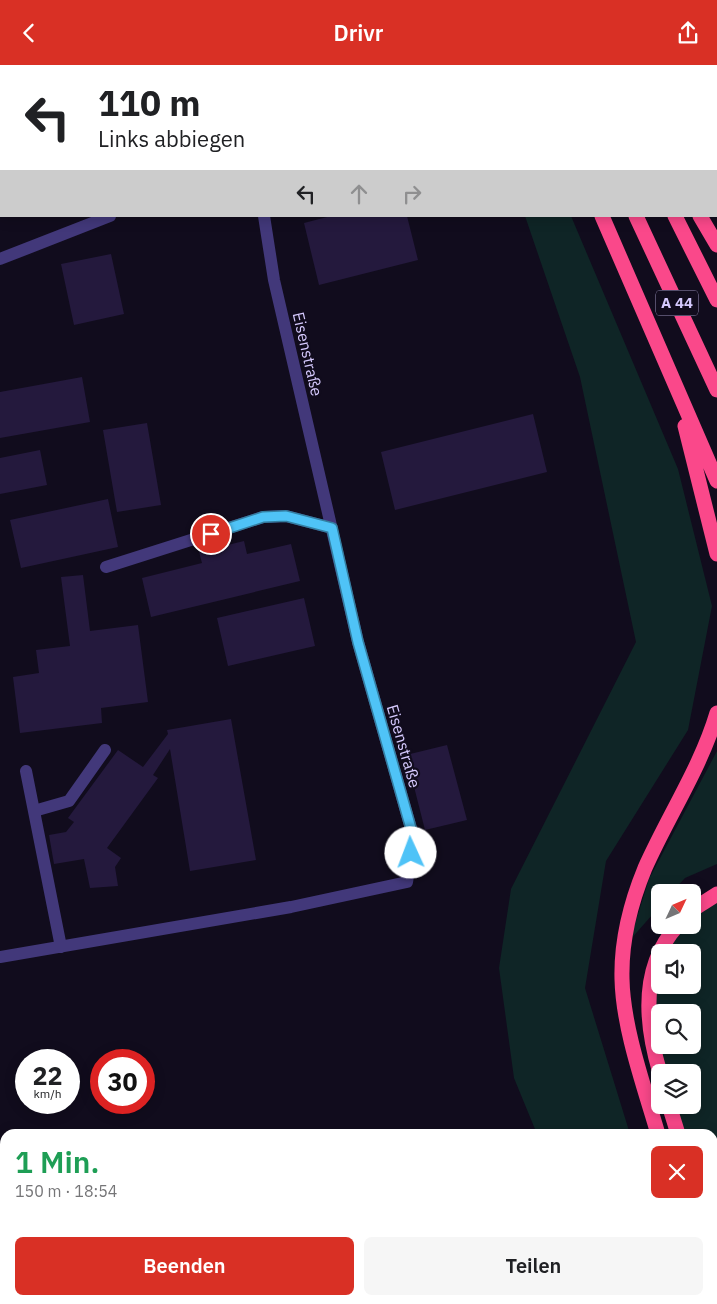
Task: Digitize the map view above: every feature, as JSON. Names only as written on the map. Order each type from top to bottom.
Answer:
[{"type":"highway","points":[[602,217],[717,481]]},
{"type":"highway","name":"A 44","points":[[636,217],[717,390]]},
{"type":"highway","name":"A 44","points":[[675,217],[717,301]]},
{"type":"highway","points":[[701,217],[717,245]]},
{"type":"highway","points":[[676,385],[717,554]]},
{"type":"highway","points":[[657,1129],[627,1023],[622,979],[624,942],[633,899],[646,867],[702,752],[717,713]]},
{"type":"highway","points":[[701,904],[717,894]]},
{"type":"highway","points":[[657,1064],[648,1018],[649,985],[659,952],[672,934]]},
{"type":"highway","points":[[672,1114],[676,1129]]},
{"type":"street","points":[[0,259],[107,217]]},
{"type":"street","name":"Eisenstraße","points":[[0,957],[291,907],[407,882],[414,839],[358,642],[274,280],[264,217]]},
{"type":"street","points":[[106,567],[263,517],[286,516],[332,528]]},
{"type":"street","points":[[34,811],[69,801],[105,750]]},
{"type":"street","points":[[26,771],[61,947]]},
{"type":"green space","points":[[525,217],[571,217],[678,469],[712,606],[688,730],[606,861],[585,988],[628,1129],[535,1129],[514,1078],[499,968],[511,889],[636,642],[580,377]]},
{"type":"green space","points":[[717,751],[717,864],[685,878],[679,884],[651,884],[651,916],[630,940],[649,879]]},
{"type":"green space","points":[[717,898],[717,1129],[682,1129],[678,1114],[701,1114],[701,1064],[663,1064],[659,1054],[701,1054],[701,1004],[653,1004],[655,994],[701,994],[701,944],[671,944],[678,934],[701,934],[701,911]]},
{"type":"building","points":[[327,217],[407,217],[418,260],[319,285],[304,223]]},
{"type":"building","points":[[111,254],[124,314],[74,325],[61,264]]},
{"type":"building","points":[[82,377],[90,422],[0,438],[0,392]]},
{"type":"building","points":[[533,414],[547,472],[395,510],[381,452]]},
{"type":"building","points":[[147,423],[161,505],[117,512],[103,430]]},
{"type":"building","points":[[40,450],[47,485],[0,494],[0,458]]},
{"type":"building","points":[[108,499],[118,547],[21,568],[10,520]]},
{"type":"building","points":[[244,541],[247,554],[291,544],[300,581],[151,617],[142,578],[202,563],[199,552]]},
{"type":"building","points":[[83,575],[90,631],[138,625],[148,702],[101,708],[102,723],[20,733],[13,677],[39,673],[36,650],[70,646],[61,577]]},
{"type":"building","points":[[304,598],[315,646],[228,666],[217,618]]},
{"type":"building","points":[[231,719],[256,860],[190,871],[170,749],[153,775],[158,778],[107,848],[121,858],[115,867],[118,886],[90,888],[84,859],[54,864],[49,835],[66,832],[74,822],[68,818],[118,750],[143,767],[168,734],[167,730]]},
{"type":"building","points":[[447,745],[467,820],[425,830],[406,755]]},
{"type":"route","points":[[211,534],[263,517],[286,516],[332,528],[358,642],[414,839],[411,853]]}]
